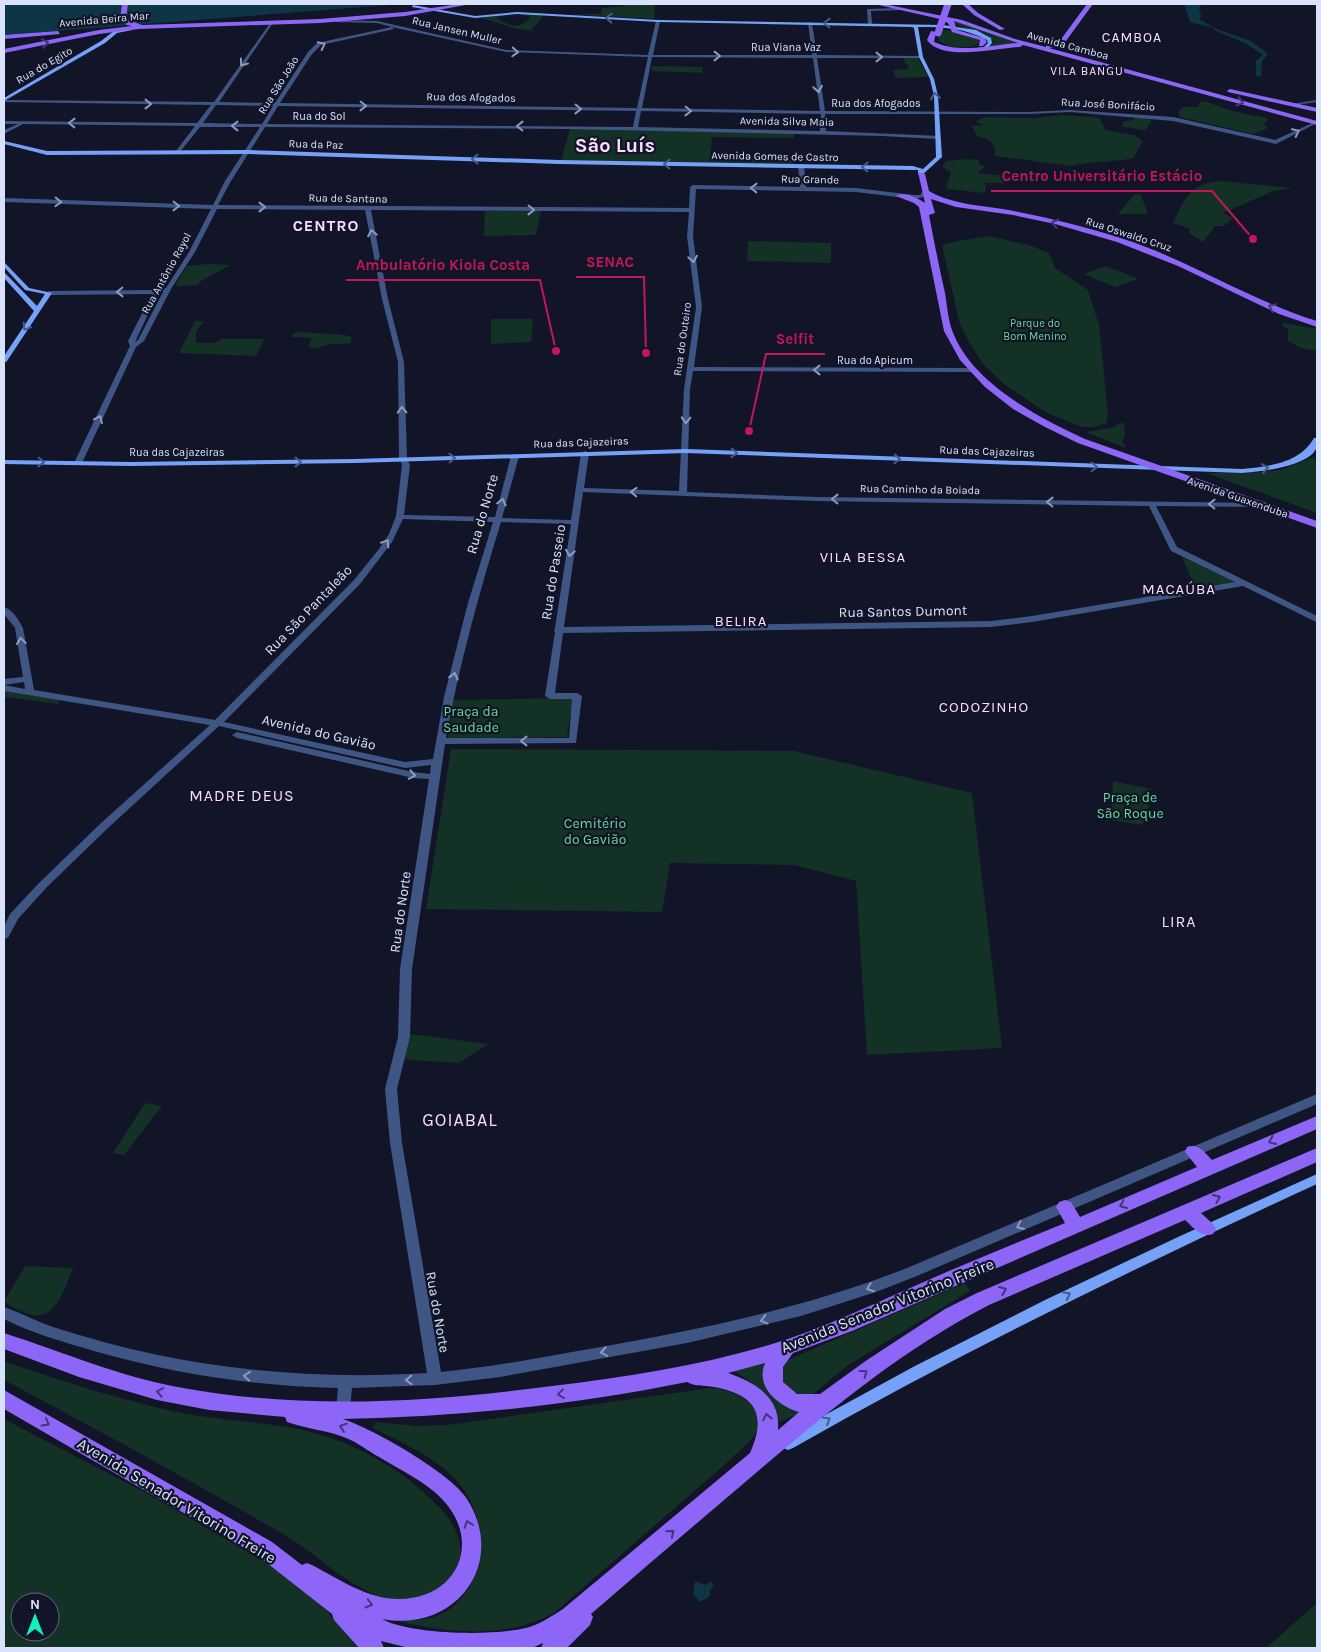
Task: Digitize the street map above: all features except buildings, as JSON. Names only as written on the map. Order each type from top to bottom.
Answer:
[{"type":"main road","points":[[123,4],[123,20],[135,26]]},
{"type":"main road","points":[[114,27],[123,4]]},
{"type":"main road","points":[[374,9],[445,4]]},
{"type":"main road","name":"Avenida Beira Mar","points":[[135,26],[320,21],[397,15],[468,4]]},
{"type":"main road","points":[[948,4],[930,41],[936,46],[951,50],[1010,46],[1044,47]]},
{"type":"main road","points":[[965,4],[976,14],[1021,39]]},
{"type":"main road","points":[[1063,45],[1093,4]]},
{"type":"main road","points":[[413,6],[473,17],[517,13],[658,21],[911,24],[974,31],[988,38],[989,45],[972,50]]},
{"type":"main road","name":"Avenida Camboa","points":[[874,7],[920,11],[940,16],[1005,37],[1317,123]]},
{"type":"main road","points":[[918,32],[932,28],[954,29],[978,37],[984,43],[967,48],[946,46],[937,41],[935,32],[943,7],[935,7]]},
{"type":"main road","name":"Avenida Camboa","points":[[943,7],[959,15],[1044,47],[1063,45],[1156,75],[1317,110]]},
{"type":"main road","points":[[920,11],[959,15]]},
{"type":"main road","name":"Avenida Beira Mar","points":[[135,26],[294,14]]},
{"type":"main road","points":[[271,23],[264,20],[272,17],[313,14]]},
{"type":"main road","points":[[940,16],[951,22],[954,29]]},
{"type":"main road","points":[[208,24],[247,22],[255,19],[245,17]]},
{"type":"main road","points":[[911,24],[916,27],[918,32],[921,57],[932,79],[938,114],[938,157],[921,172],[957,330],[973,357],[983,369],[1011,394]]},
{"type":"main road","points":[[4,51],[114,27],[135,26]]},
{"type":"main road","points":[[114,27],[135,26]]},
{"type":"main road","name":"Rua do Egito","points":[[4,101],[116,32],[135,26]]},
{"type":"main road","name":"Rua do Egito","points":[[94,47],[114,27]]},
{"type":"main road","name":"Avenida Beira Mar","points":[[4,38],[89,32]]},
{"type":"main road","points":[[1199,91],[1210,91],[1211,87]]},
{"type":"main road","points":[[1257,107],[1258,102],[1272,100]]},
{"type":"main road","name":"Rua da Paz","points":[[4,143],[47,153],[247,152],[628,163]]},
{"type":"main road","name":"Avenida Gomes de Castro","points":[[628,163],[801,166],[921,172]]},
{"type":"main road","name":"Rua Oswaldo Cruz","points":[[925,192],[946,202],[1020,214],[1102,236],[1151,252],[1317,325]]},
{"type":"main road","points":[[900,196],[915,200],[923,206],[948,331],[960,355],[971,370],[1008,400],[1034,416],[1082,440],[1157,465]]},
{"type":"main road","points":[[4,264],[27,289],[49,293],[4,361]]},
{"type":"main road","points":[[4,275],[37,310]]},
{"type":"main road","points":[[960,355],[973,357]]},
{"type":"main road","points":[[971,370],[980,371],[999,387],[1077,430],[1157,465]]},
{"type":"main road","points":[[1182,470],[1242,471],[1275,467],[1300,457],[1310,451],[1317,442]]},
{"type":"main road","name":"Rua das Cajazeiras","points":[[4,462],[355,462],[403,458],[686,451],[1157,465]]},
{"type":"main road","name":"Avenida Guaxenduba","points":[[1157,465],[1182,470],[1317,519]]},
{"type":"main road","name":"Avenida Guaxenduba","points":[[1157,465],[1317,525]]},
{"type":"main road","points":[[1261,505],[1276,505],[1317,519]]},
{"type":"main road","name":"Avenida Senador Vitorino Freire","points":[[4,1341],[79,1369],[152,1390],[208,1401],[293,1409],[425,1408],[504,1401],[644,1383],[716,1367],[789,1346],[848,1324],[1317,1122]]},
{"type":"main road","points":[[1194,1152],[1209,1168]]},
{"type":"main road","name":"Avenida Senador Vitorino Freire","points":[[4,1399],[265,1549],[335,1604],[386,1633],[408,1639],[448,1643],[506,1643],[531,1638],[561,1624],[634,1565],[825,1402],[874,1366],[965,1308],[1317,1154]]},
{"type":"main road","name":"Avenida Senador Vitorino Freire","points":[[755,1462],[846,1409],[1084,1286],[1317,1178]]},
{"type":"main road","points":[[1065,1207],[1076,1226]]},
{"type":"main road","points":[[1187,1211],[1207,1229]]},
{"type":"main road","points":[[789,1346],[776,1358],[773,1364],[771,1372],[776,1387],[787,1398],[795,1402],[811,1404],[825,1402]]},
{"type":"main road","points":[[644,1383],[708,1377],[734,1382],[752,1393],[765,1408],[769,1424],[764,1448],[755,1462]]},
{"type":"main road","points":[[208,1401],[322,1421],[369,1438],[432,1478],[454,1497],[462,1509],[469,1526],[472,1551],[466,1575],[452,1593],[433,1604],[399,1610],[384,1608],[353,1599],[265,1549]]},
{"type":"main road","points":[[552,1648],[634,1565]]},
{"type":"main road","points":[[335,1604],[373,1648]]},
{"type":"street","points":[[870,24],[874,7]]},
{"type":"street","points":[[397,15],[401,24],[398,27]]},
{"type":"street","name":"Rua Jansen Muller","points":[[320,21],[366,21],[506,52],[650,56]]},
{"type":"street","points":[[635,128],[658,21]]},
{"type":"street","points":[[179,151],[215,104],[271,23]]},
{"type":"street","points":[[810,23],[823,113],[823,132]]},
{"type":"street","name":"Rua São João","points":[[213,207],[236,166],[265,126],[298,69],[319,44],[398,27]]},
{"type":"street","name":"Rua Viana Vaz","points":[[650,56],[921,57]]},
{"type":"street","name":"Rua dos Afogados","points":[[4,101],[938,114]]},
{"type":"street","points":[[1294,104],[1317,101]]},
{"type":"street","name":"Rua José Bonifácio","points":[[938,114],[1096,112],[1180,120],[1276,142],[1317,123]]},
{"type":"street","name":"Rua do Sol","points":[[4,122],[265,126],[635,128]]},
{"type":"street","points":[[4,132],[24,122]]},
{"type":"street","name":"Avenida Silva Maia","points":[[635,128],[823,132],[938,137]]},
{"type":"street","points":[[801,166],[802,189]]},
{"type":"street","name":"Rua Grande","points":[[693,187],[861,190],[919,197],[925,192]]},
{"type":"street","name":"Rua do Outeiro","points":[[683,493],[689,369],[699,307],[691,244],[693,187]]},
{"type":"street","name":"Rua de Santana","points":[[4,200],[213,207],[692,210]]},
{"type":"street","name":"Rua Antônio Rayol","points":[[78,463],[133,346],[141,341],[168,289],[192,252],[213,207]]},
{"type":"street","name":"Rua São Pantaleão","points":[[4,935],[14,917],[43,885],[94,835],[214,726],[357,582],[388,541],[400,517],[406,465],[403,458],[401,362],[383,290],[368,208]]},
{"type":"street","points":[[49,293],[156,292],[168,289]]},
{"type":"street","name":"Rua Antônio Rayol","points":[[133,346],[131,341],[156,292]]},
{"type":"street","name":"Rua do Apicum","points":[[689,369],[971,370]]},
{"type":"street","name":"Rua do Passeio","points":[[442,741],[572,741],[578,696],[550,696],[585,453]]},
{"type":"street","name":"Rua do Norte","points":[[434,1379],[394,1133],[391,1089],[404,1037],[406,969],[434,777],[449,698],[472,603],[498,519],[514,456]]},
{"type":"street","name":"Rua Caminho da Boiada","points":[[580,490],[817,499],[1261,505]]},
{"type":"street","points":[[1151,504],[1174,548],[1317,619]]},
{"type":"street","points":[[400,517],[575,522]]},
{"type":"street","name":"Rua Santos Dumont","points":[[558,630],[991,624],[1032,620],[1245,583]]},
{"type":"street","points":[[4,609],[19,628],[30,691]]},
{"type":"street","points":[[4,682],[27,679]]},
{"type":"street","name":"Avenida do Gavião","points":[[4,688],[195,721],[387,765],[413,775],[434,777]]},
{"type":"street","name":"Avenida do Gavião","points":[[387,765],[413,765],[437,762]]},
{"type":"street","name":"Avenida Senador Vitorino Freire","points":[[4,1313],[46,1330],[116,1352],[171,1365],[236,1375],[346,1383],[434,1379],[510,1369],[697,1336],[801,1310],[860,1292],[903,1276],[1317,1099]]},
{"type":"street","points":[[343,1410],[346,1383]]},
{"type":"green space","points":[[602,4],[655,4],[654,19],[569,14],[601,14],[602,8],[625,6]]},
{"type":"green space","points":[[517,14],[500,16],[497,19],[515,26],[522,24],[531,17],[520,14],[544,15],[531,31],[513,28],[481,18]]},
{"type":"green space","points":[[950,19],[1029,45],[989,47],[993,42],[989,37],[979,31],[960,26]]},
{"type":"green space","points":[[941,30],[953,31],[979,40],[980,43],[970,47],[947,45],[938,40]]},
{"type":"green space","points":[[903,58],[918,58],[928,77],[896,78],[893,70],[909,69]]},
{"type":"green space","points":[[652,66],[703,67],[702,73],[651,71]]},
{"type":"green space","points":[[1204,101],[1232,111],[1266,118],[1268,120],[1263,124],[1268,126],[1266,129],[1253,134],[1180,117],[1178,112],[1183,107],[1198,107],[1200,102]]},
{"type":"green space","points":[[1059,115],[1094,117],[1100,119],[1105,130],[1134,135],[1143,141],[1133,158],[1072,166],[995,156],[991,142],[977,136],[972,126],[984,125],[976,122],[984,117],[1036,118]]},
{"type":"green space","points":[[1136,117],[1151,119],[1151,122],[1145,130],[1123,127],[1123,122],[1133,120]]},
{"type":"green space","points":[[570,128],[794,132],[794,138],[712,137],[710,157],[794,158],[794,165],[561,161]]},
{"type":"green space","points":[[979,160],[979,164],[985,166],[978,173],[1004,176],[1006,183],[986,183],[985,193],[946,189],[951,172],[942,167],[947,161]]},
{"type":"green space","points":[[1221,181],[1293,188],[1274,191],[1223,213],[1233,218],[1224,226],[1215,226],[1203,242],[1189,233],[1190,229],[1173,223],[1190,193],[1202,185]]},
{"type":"green space","points":[[1135,194],[1141,195],[1148,214],[1118,214]]},
{"type":"green space","points":[[485,211],[541,211],[536,235],[484,236]]},
{"type":"green space","name":"Parque do Bom Menino","points":[[988,236],[1029,245],[1049,253],[1055,268],[1088,290],[1099,325],[1108,414],[1107,423],[1094,427],[1082,427],[1047,413],[1004,384],[983,364],[969,342],[959,321],[942,245]]},
{"type":"green space","points":[[748,241],[831,243],[831,263],[747,261]]},
{"type":"green space","points":[[208,264],[230,265],[201,281],[198,285],[175,286],[187,266]]},
{"type":"green space","points":[[1106,266],[1138,279],[1115,287],[1084,274]]},
{"type":"green space","points":[[491,319],[533,319],[531,342],[491,344]]},
{"type":"green space","points":[[195,321],[204,321],[196,332],[196,343],[215,343],[223,339],[264,339],[256,356],[179,353]]},
{"type":"green space","points":[[1283,323],[1317,329],[1317,351],[1301,348],[1288,341],[1288,329],[1282,326]]},
{"type":"green space","points":[[294,333],[345,335],[351,337],[351,343],[311,348],[308,347],[312,338],[291,337]]},
{"type":"green space","points":[[1124,422],[1125,436],[1122,442],[1126,448],[1086,432],[1111,428]]},
{"type":"green space","points":[[1314,457],[1317,466],[1317,513],[1206,473],[1251,473],[1280,470]]},
{"type":"green space","points":[[1182,557],[1236,582],[1197,591]]},
{"type":"green space","points":[[4,691],[59,700],[59,704],[4,697]]},
{"type":"green space","name":"Praça da Saudade","points":[[573,698],[567,737],[448,738],[452,700]]},
{"type":"green space","name":"Cemitério do Gavião","points":[[451,749],[794,751],[972,793],[1002,1048],[867,1055],[856,881],[795,865],[670,863],[662,912],[426,909]]},
{"type":"green space","name":"Praça de São Roque","points":[[1113,781],[1151,789],[1149,807],[1142,825],[1111,820]]},
{"type":"green space","points":[[411,1034],[488,1044],[459,1063],[411,1060],[406,1059],[405,1055]]},
{"type":"green space","points":[[145,1103],[162,1106],[124,1155],[113,1153]]},
{"type":"green space","points":[[25,1266],[73,1268],[63,1293],[53,1308],[38,1316],[19,1310],[4,1302]]},
{"type":"green space","points":[[965,1283],[970,1291],[848,1365],[812,1395],[803,1395],[782,1383],[782,1370],[790,1359]]},
{"type":"green space","points":[[4,1361],[47,1376],[155,1407],[191,1415],[293,1428],[334,1439],[353,1447],[391,1467],[425,1493],[445,1513],[459,1539],[459,1560],[447,1581],[439,1588],[417,1598],[394,1600],[368,1592],[343,1577],[283,1534],[4,1380]]},
{"type":"green space","points":[[765,1361],[763,1379],[770,1394],[782,1404],[800,1413],[779,1422],[767,1398],[748,1380],[733,1371]]},
{"type":"green space","points":[[710,1388],[736,1394],[751,1405],[756,1412],[758,1420],[755,1434],[730,1460],[554,1613],[517,1627],[498,1630],[459,1631],[400,1622],[403,1620],[427,1619],[441,1614],[455,1604],[466,1592],[474,1577],[479,1560],[478,1525],[474,1509],[458,1482],[448,1472],[424,1455],[373,1428],[376,1422],[418,1426],[447,1425]]},
{"type":"green space","points":[[4,1419],[150,1495],[275,1568],[306,1590],[328,1612],[358,1648],[4,1648]]},
{"type":"green space","points":[[1317,1603],[1317,1648],[1266,1648]]},
{"type":"water","points":[[4,4],[403,4],[4,35]]},
{"type":"water","points":[[1184,4],[1198,4],[1201,6],[1199,9],[1200,20],[1217,29],[1190,22]]},
{"type":"water","points":[[695,1581],[705,1585],[711,1581],[714,1586],[710,1590],[710,1596],[700,1602],[693,1594]]},
{"type":"waterway","points":[[1216,29],[1249,42],[1266,55],[1259,61],[1259,76]]},
{"type":"place","name":"Centro Universitário Estácio","points":[[1253,239]]},
{"type":"place","name":"Ambulatório Kiola Costa","points":[[556,351]]},
{"type":"place","name":"SENAC","points":[[646,353]]},
{"type":"place","name":"Selfit","points":[[749,431]]},
{"type":"district","name":"CAMBOA","points":[[1132,37]]},
{"type":"district","name":"VILA BANGU","points":[[1087,71]]},
{"type":"district","name":"São Luís","points":[[615,145]]},
{"type":"district","name":"CENTRO","points":[[326,225]]},
{"type":"district","name":"VILA BESSA","points":[[863,557]]},
{"type":"district","name":"MACAÚBA","points":[[1179,589]]},
{"type":"district","name":"BELIRA","points":[[741,621]]},
{"type":"district","name":"CODOZINHO","points":[[984,707]]},
{"type":"district","name":"MADRE DEUS","points":[[242,795]]},
{"type":"district","name":"LIRA","points":[[1179,921]]},
{"type":"district","name":"GOIABAL","points":[[460,1120]]}]
